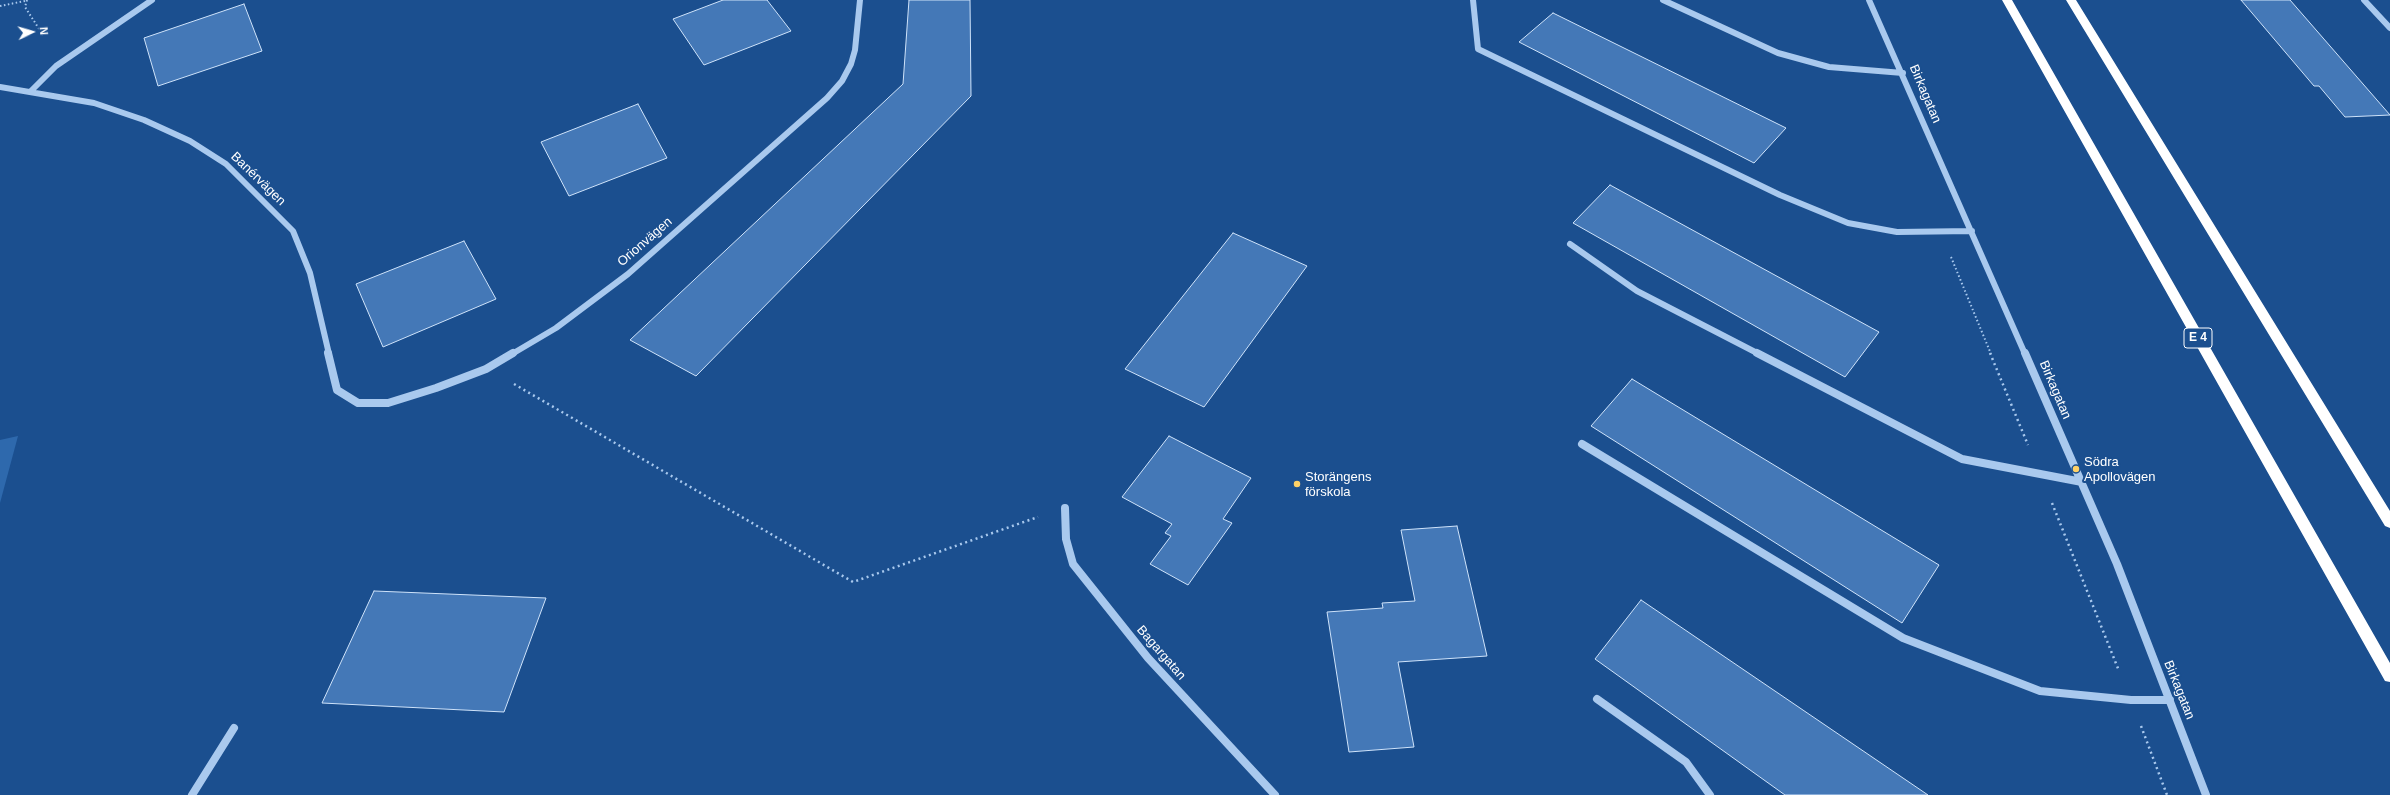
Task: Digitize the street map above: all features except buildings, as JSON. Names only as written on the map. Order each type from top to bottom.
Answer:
[{"type":"highway","name":"E 4","points":[[2007,0],[2390,676]]},
{"type":"highway","points":[[2071,0],[2390,522]]},
{"type":"street","points":[[31,91],[56,66],[87,43],[133,15],[152,0]]},
{"type":"street","name":"Orionvägen","points":[[358,403],[388,402],[436,388],[486,369],[556,328],[628,274],[827,98],[842,81],[851,64],[855,50],[860,0]]},
{"type":"street","points":[[1472,0],[1478,49],[1780,195],[1848,223],[1897,232],[1972,231]]},
{"type":"street","points":[[1663,0],[1778,53],[1829,67],[1903,73]]},
{"type":"street","name":"Birkagatan","points":[[1869,0],[1903,73],[2082,482],[2170,700],[2206,795]]},
{"type":"street","points":[[2364,0],[2390,28]]},
{"type":"street","name":"Banérvägen","points":[[0,87],[31,91],[94,103],[144,120],[190,141],[226,164],[293,231],[310,274],[337,390],[358,403]]},
{"type":"street","points":[[1570,244],[1637,291],[1962,459],[2041,476],[2082,482]]},
{"type":"street","points":[[1582,444],[1902,638],[2040,691],[2131,700],[2170,700]]},
{"type":"street","name":"Bagargatan","points":[[1065,508],[1066,539],[1073,564],[1148,658],[1275,795]]},
{"type":"street","points":[[1598,699],[1686,762],[1710,795]]},
{"type":"street","points":[[192,795],[234,728]]},
{"type":"path","points":[[0,6],[26,0],[25,7],[44,35]]},
{"type":"path","points":[[1940,232],[2072,554]]},
{"type":"path","points":[[486,369],[853,582],[1065,508]]},
{"type":"shaded area","points":[[18,436],[0,503],[0,440]]},
{"type":"place","name":"Södra Apollovägen","points":[[2076,469]]},
{"type":"place","name":"Storängens förskola","points":[[1297,484]]}]
